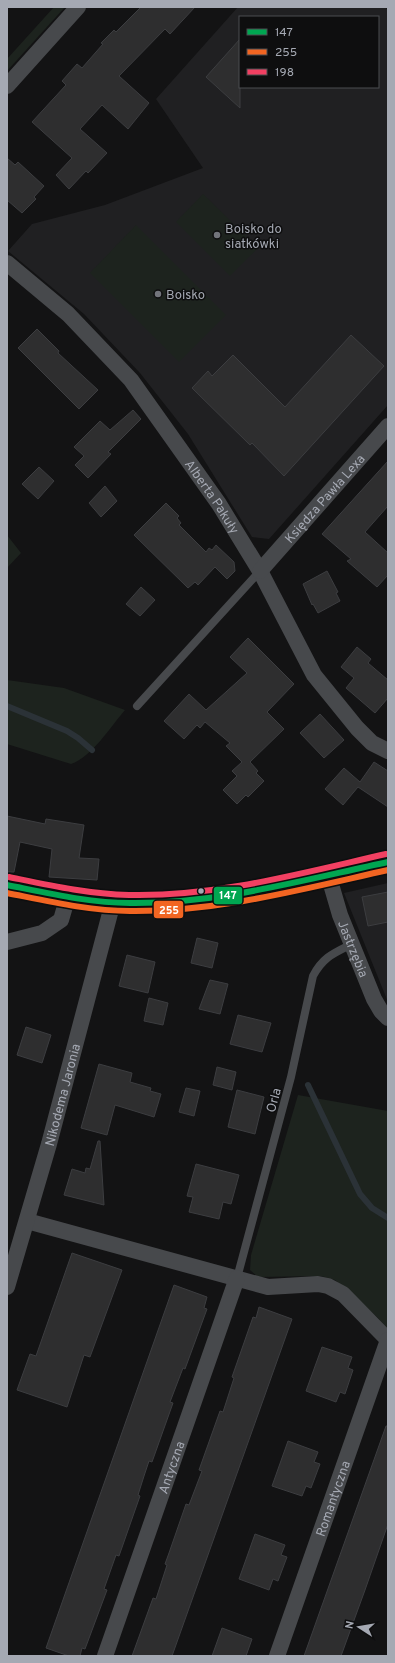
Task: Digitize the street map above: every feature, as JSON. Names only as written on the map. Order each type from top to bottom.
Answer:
[{"type":"street","points":[[7,86],[78,7]]},
{"type":"street","name":"Alberta Pakuły","points":[[7,263],[68,314],[131,380],[219,504],[260,571],[314,675],[357,728],[372,743],[388,751]]},
{"type":"street","name":"Księdza Pawła Lexa","points":[[260,571],[388,426]]},
{"type":"street","points":[[7,885],[68,896],[113,902],[184,901],[284,885],[328,874],[388,862]]},
{"type":"street","name":"Jastrzębia","points":[[328,874],[352,944],[374,999],[381,1011],[388,1018]]},
{"type":"street","points":[[7,942],[42,933],[60,920],[68,896]]},
{"type":"street","name":"Nikodema Jaronia","points":[[7,1287],[27,1221],[92,987],[113,902]]},
{"type":"street","points":[[27,1221],[268,1287],[318,1284],[328,1286],[343,1294],[388,1340]]},
{"type":"street","name":"Antyczna","points":[[105,1656],[237,1278]]},
{"type":"street","name":"Romantyczna","points":[[277,1656],[388,1340]]},
{"type":"lane","points":[[137,706],[260,571]]},
{"type":"lane","name":"Orla","points":[[237,1278],[291,1078],[313,976],[321,962],[329,955],[352,944]]},
{"type":"shaded area","points":[[54,7],[65,7],[7,71],[7,59]]},
{"type":"shaded area","points":[[238,7],[385,7],[388,10],[388,405],[269,539],[252,537],[188,434],[140,373],[84,314],[8,251],[32,224],[105,205],[203,168],[156,99]]},
{"type":"shaded area","name":"Boisko do siatkówki","points":[[203,194],[258,248],[230,276],[176,222]]},
{"type":"shaded area","name":"Boisko","points":[[136,225],[226,315],[179,362],[90,273]]},
{"type":"shaded area","points":[[7,535],[21,553],[7,568]]},
{"type":"shaded area","points":[[7,680],[64,688],[125,710],[94,748],[79,760],[71,764],[7,744]]},
{"type":"shaded area","points":[[388,883],[388,1002],[344,893]]},
{"type":"shaded area","points":[[298,1095],[388,1111],[388,1329],[377,1317],[335,1280],[321,1276],[258,1277],[250,1270],[251,1255]]},
{"type":"building","points":[[141,7],[195,7],[170,34],[165,29],[119,76],[149,103],[128,129],[102,105],[80,129],[107,153],[88,173],[86,171],[69,189],[56,175],[72,158],[32,122],[66,85],[62,81],[77,64],[82,68],[103,44],[101,43],[114,30],[116,32]]},
{"type":"building","points":[[239,40],[240,108],[206,77]]},
{"type":"building","points":[[7,158],[15,165],[18,162],[44,186],[34,197],[36,199],[22,213],[7,200]]},
{"type":"building","points":[[37,329],[59,351],[58,353],[98,390],[79,409],[18,348]]},
{"type":"building","points":[[351,335],[384,366],[284,476],[252,443],[250,445],[192,388],[208,371],[212,376],[233,355],[285,407]]},
{"type":"building","points":[[133,410],[141,419],[108,452],[111,454],[88,478],[75,465],[84,456],[74,447],[100,421],[110,430]]},
{"type":"building","points":[[388,461],[388,506],[365,532],[388,553],[388,575],[377,587],[347,561],[351,559],[322,534]]},
{"type":"building","points":[[39,467],[54,481],[38,499],[22,484]]},
{"type":"building","points":[[105,486],[117,501],[101,517],[89,503]]},
{"type":"building","points":[[166,503],[179,516],[177,518],[181,523],[179,525],[206,552],[209,548],[212,550],[216,545],[234,562],[235,571],[227,579],[215,567],[198,585],[195,582],[188,588],[134,535]]},
{"type":"building","points":[[327,571],[338,592],[336,593],[340,601],[318,613],[313,604],[312,605],[303,584]]},
{"type":"building","points":[[141,587],[155,600],[140,616],[126,604]]},
{"type":"building","points":[[248,638],[294,684],[267,712],[284,729],[250,762],[258,771],[256,773],[264,781],[248,797],[246,795],[237,804],[223,790],[237,776],[232,771],[242,762],[226,746],[230,743],[205,722],[200,728],[197,725],[184,739],[164,721],[189,694],[206,710],[247,673],[230,657]]},
{"type":"building","points":[[357,647],[371,659],[368,663],[388,680],[388,698],[375,713],[346,688],[354,678],[341,667]]},
{"type":"building","points":[[320,714],[344,740],[324,758],[300,733]]},
{"type":"building","points":[[374,762],[388,771],[388,807],[358,787],[343,805],[325,789],[344,768],[360,782]]},
{"type":"building","points":[[7,816],[45,824],[46,819],[84,825],[79,858],[99,859],[97,880],[49,877],[52,849],[20,842],[14,872],[7,872]]},
{"type":"building","points":[[388,892],[388,922],[368,926],[362,897]]},
{"type":"building","points":[[197,938],[218,943],[212,968],[191,963]]},
{"type":"building","points":[[127,955],[155,962],[148,993],[119,986]]},
{"type":"building","points":[[210,980],[228,984],[220,1014],[199,1009]]},
{"type":"building","points":[[149,998],[168,1003],[163,1025],[144,1021]]},
{"type":"building","points":[[238,1015],[271,1023],[262,1052],[230,1044]]},
{"type":"building","points":[[26,1027],[51,1035],[42,1063],[17,1055]]},
{"type":"building","points":[[99,1064],[132,1073],[130,1082],[151,1088],[150,1091],[161,1094],[154,1117],[115,1105],[107,1135],[81,1128]]},
{"type":"building","points":[[217,1067],[236,1072],[232,1090],[213,1085]]},
{"type":"building","points":[[186,1088],[200,1091],[194,1116],[179,1112]]},
{"type":"building","points":[[237,1090],[264,1097],[255,1134],[228,1127]]},
{"type":"building","points":[[98,1141],[100,1141],[104,1205],[64,1195],[72,1169],[85,1173],[86,1168],[90,1169]]},
{"type":"building","points":[[196,1164],[239,1175],[231,1204],[223,1202],[219,1219],[189,1212],[193,1197],[187,1196]]},
{"type":"building","points":[[72,1253],[122,1270],[90,1357],[84,1355],[67,1407],[17,1390],[30,1354],[36,1356]]},
{"type":"building","points":[[174,1285],[207,1297],[204,1308],[207,1309],[185,1369],[183,1368],[170,1402],[173,1403],[152,1462],[149,1461],[138,1495],[140,1496],[119,1556],[116,1555],[104,1589],[107,1590],[85,1649],[82,1648],[80,1656],[69,1656],[46,1648]]},
{"type":"building","points":[[259,1307],[292,1319],[172,1656],[132,1656],[153,1598],[156,1599],[167,1565],[165,1564],[186,1504],[189,1505],[202,1471],[199,1470],[220,1411],[223,1412],[234,1378],[232,1377],[253,1317],[256,1318]]},
{"type":"building","points":[[322,1347],[352,1357],[348,1368],[353,1370],[345,1394],[340,1392],[336,1402],[306,1391]]},
{"type":"building","points":[[386,1426],[388,1426],[388,1524],[365,1590],[341,1656],[304,1656]]},
{"type":"building","points":[[288,1441],[318,1452],[314,1462],[320,1464],[311,1488],[306,1486],[302,1496],[272,1486]]},
{"type":"building","points":[[255,1534],[285,1545],[281,1555],[287,1557],[278,1581],[273,1579],[269,1590],[239,1579]]},
{"type":"building","points":[[222,1628],[252,1639],[246,1656],[212,1656]]},
{"type":"waterway","points":[[7,706],[67,731],[92,750]]},
{"type":"waterway","points":[[308,1085],[360,1194],[372,1208],[388,1218]]},
{"type":"transit line","name":"198","points":[[9,877],[68,889],[98,893],[162,895],[226,888],[259,882],[386,854]]},
{"type":"transit line","name":"147","points":[[7,885],[68,897],[115,903],[163,902],[195,900],[260,890],[388,862]]},
{"type":"transit line","name":"255","points":[[7,893],[68,905],[115,911],[163,910],[195,908],[260,898],[388,870]]},
{"type":"place","name":"Boisko do siatkówki","points":[[217,235]]},
{"type":"place","name":"Boisko","points":[[158,294]]}]
